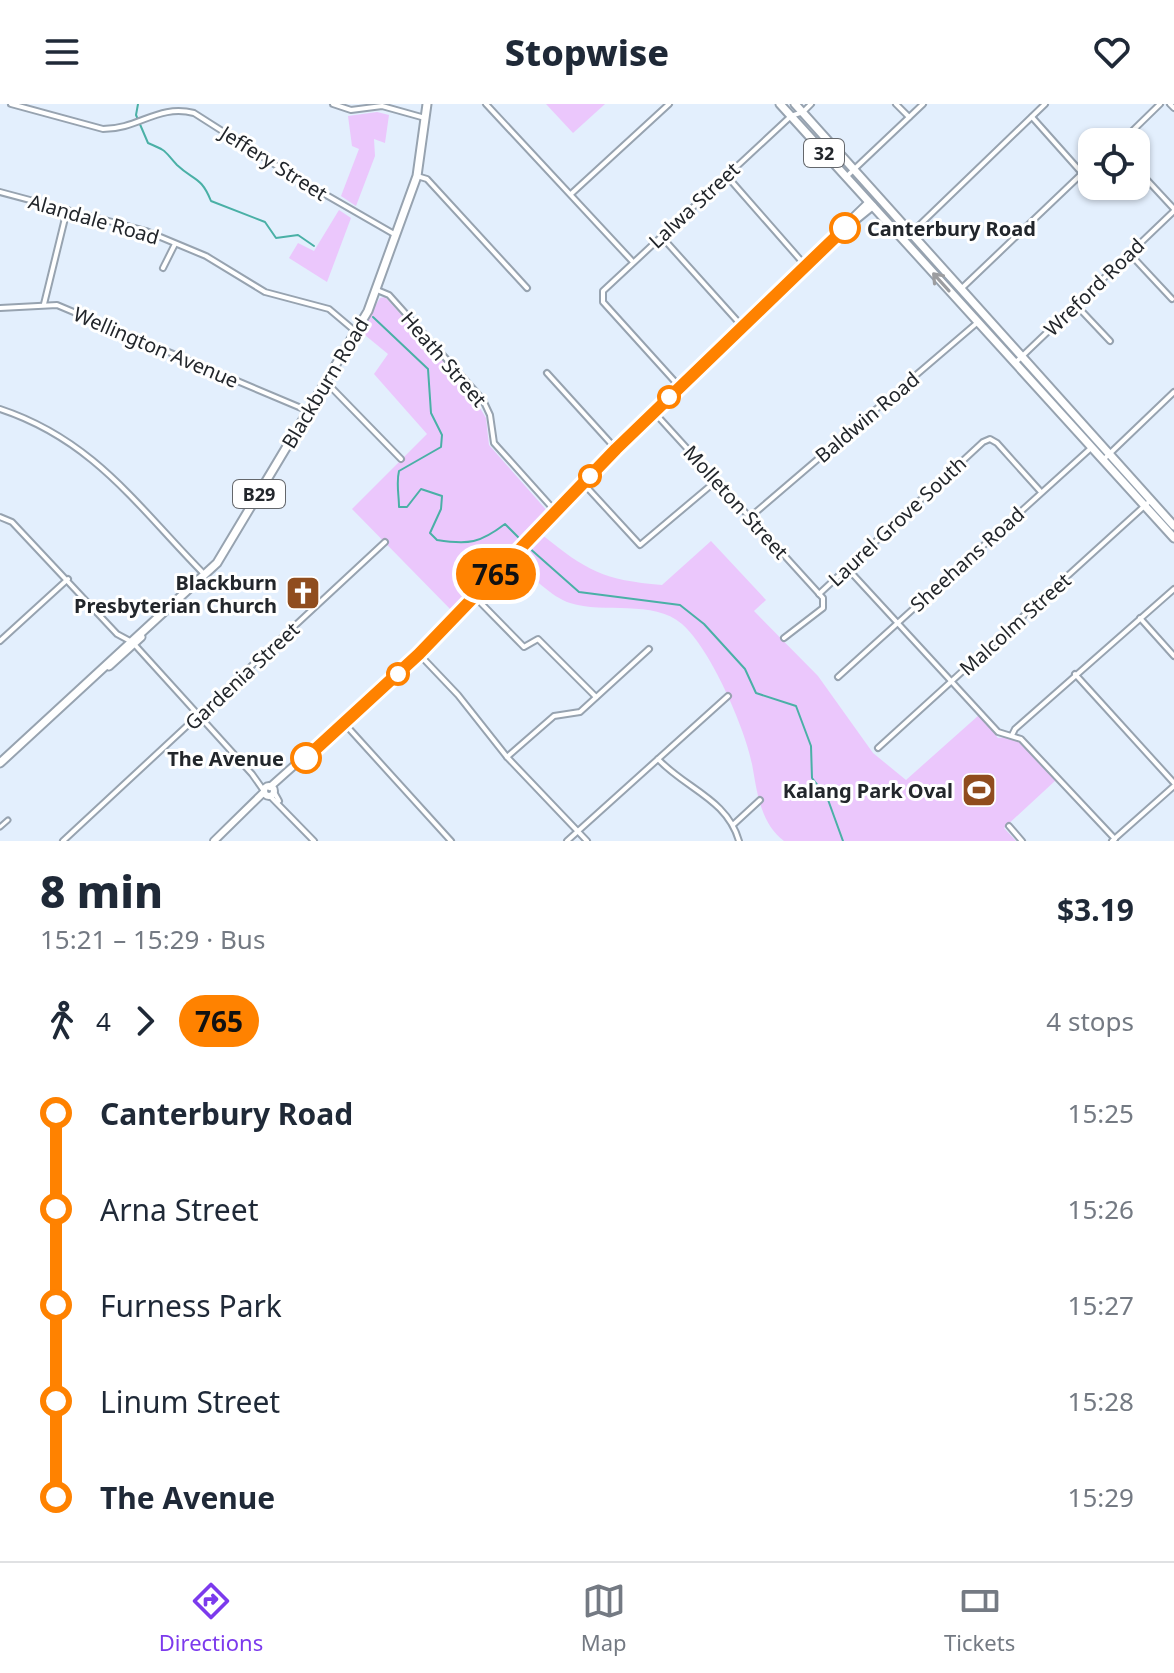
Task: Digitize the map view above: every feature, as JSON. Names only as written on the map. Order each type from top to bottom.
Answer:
[{"type":"main road","name":"Blackburn Road","points":[[0,763],[206,576],[327,383],[377,290],[417,176],[427,104]]},
{"type":"main road","name":"32","points":[[780,104],[977,323],[1018,360]]},
{"type":"main road","name":"32","points":[[795,104],[985,316],[1018,360],[1173,531]]},
{"type":"main road","points":[[871,204],[878,197]]},
{"type":"main road","name":"Blackburn Road","points":[[98,675],[130,643]]},
{"type":"street","name":"Jeffery Street","points":[[11,104],[103,129],[131,124],[169,108],[194,113],[276,166],[396,235]]},
{"type":"street","points":[[333,104],[351,110],[382,106],[425,118]]},
{"type":"street","points":[[486,104],[633,262]]},
{"type":"street","points":[[571,194],[669,104]]},
{"type":"street","points":[[791,116],[803,112],[811,104]]},
{"type":"street","points":[[896,104],[909,117]]},
{"type":"street","points":[[846,177],[923,104]]},
{"type":"street","points":[[904,240],[1045,104]]},
{"type":"street","points":[[1135,128],[1160,104]]},
{"type":"street","name":"Lalwa Street","points":[[680,387],[601,297],[660,236],[791,116]]},
{"type":"street","points":[[1032,117],[1078,169]]},
{"type":"street","points":[[726,175],[806,265]]},
{"type":"street","points":[[961,289],[1078,175]]},
{"type":"street","points":[[417,176],[427,179],[527,288]]},
{"type":"street","points":[[1150,183],[1174,210]]},
{"type":"street","name":"Alandale Road","points":[[0,192],[146,231],[206,256],[265,292],[329,309],[356,332]]},
{"type":"street","points":[[214,841],[419,654],[653,411],[871,204]]},
{"type":"street","points":[[44,304],[67,210]]},
{"type":"street","name":"Wreford Road","points":[[1018,360],[1174,210]]},
{"type":"street","points":[[660,236],[742,327]]},
{"type":"street","points":[[163,268],[175,244]]},
{"type":"street","points":[[1130,253],[1172,299]]},
{"type":"street","name":"Heath Street","points":[[377,290],[389,295],[483,400],[490,415],[494,443],[556,512]]},
{"type":"street","name":"Wellington Avenue","points":[[0,308],[57,305],[309,411]]},
{"type":"street","points":[[1076,305],[1110,341]]},
{"type":"street","name":"Baldwin Road","points":[[749,518],[985,316]]},
{"type":"street","points":[[547,373],[616,449]]},
{"type":"street","points":[[327,383],[401,459]]},
{"type":"street","points":[[1106,457],[1174,392]]},
{"type":"street","points":[[0,409],[63,436],[99,463],[206,576]]},
{"type":"street","name":"Molleton Street","points":[[653,411],[819,594]]},
{"type":"street","name":"Laurel Grove South","points":[[784,638],[823,608],[825,603],[819,594],[983,442],[990,439],[1041,492]]},
{"type":"street","name":"Sheehans Road","points":[[838,677],[1094,444]]},
{"type":"street","points":[[583,483],[640,545],[716,481]]},
{"type":"street","name":"Malcolm Street","points":[[878,748],[1148,503]]},
{"type":"street","points":[[0,517],[12,522],[68,579],[314,841]]},
{"type":"street","name":"Gardenia Street","points":[[63,841],[385,542]]},
{"type":"street","points":[[847,568],[998,732],[1021,739],[1113,840],[1174,784],[1075,674]]},
{"type":"street","points":[[0,641],[68,579]]},
{"type":"street","points":[[1012,735],[1075,674],[1174,589]]},
{"type":"street","points":[[475,597],[524,647],[538,639],[596,697]]},
{"type":"street","points":[[1140,618],[1174,656]]},
{"type":"street","points":[[117,634],[130,643]]},
{"type":"street","points":[[507,757],[554,716],[580,712],[649,649]]},
{"type":"street","points":[[419,654],[454,691],[507,757],[587,841]]},
{"type":"street","points":[[567,841],[728,696]]},
{"type":"street","points":[[344,723],[451,841]]},
{"type":"street","points":[[658,759],[678,780],[716,801],[734,824],[739,841]]},
{"type":"street","points":[[734,824],[760,800]]},
{"type":"street","points":[[0,827],[8,820]]},
{"type":"street","points":[[1009,826],[1022,841]]},
{"type":"shaded area","points":[[546,104],[605,104],[573,133]]},
{"type":"shaded area","points":[[377,112],[389,115],[385,143],[374,139],[375,156],[356,206],[341,196],[359,149],[352,146],[348,116]]},
{"type":"shaded area","points":[[339,210],[351,218],[327,282],[289,258],[298,243],[314,251]]},
{"type":"shaded area","points":[[385,297],[468,388],[486,418],[489,445],[549,513],[453,612],[352,509],[427,434],[374,374],[388,354],[360,331],[380,298]]},
{"type":"shaded area","points":[[541,534],[597,572],[662,585],[711,541],[766,600],[754,611],[818,676],[873,753],[906,780],[979,715],[998,738],[1016,736],[1056,780],[1004,828],[1016,841],[784,841],[765,816],[748,749],[734,710],[715,669],[693,635],[670,616],[657,612],[583,606],[556,596],[516,563]]},
{"type":"waterway","points":[[138,104],[136,115],[148,143],[165,152],[200,183],[211,201],[265,222],[276,238],[298,235],[314,246]]},
{"type":"waterway","points":[[373,317],[428,369],[431,413],[442,435],[441,447],[399,471],[399,507],[407,507],[421,489],[442,496],[441,509],[430,533],[437,540],[474,541],[505,524],[523,542]]},
{"type":"waterway","points":[[527,546],[579,592],[680,605],[704,624],[745,669],[756,693],[796,706],[811,746],[812,778],[827,797],[843,841]]},
{"type":"bus line","name":"765","points":[[306,758],[419,654],[653,411],[845,228]]},
{"type":"place","name":"Canterbury Road","points":[[845,228]]},
{"type":"place","name":"Blackburn Presbyterian Church","points":[[303,593]]},
{"type":"place","name":"The Avenue","points":[[306,758]]},
{"type":"place","name":"Kalang Park Oval","points":[[979,790]]}]
